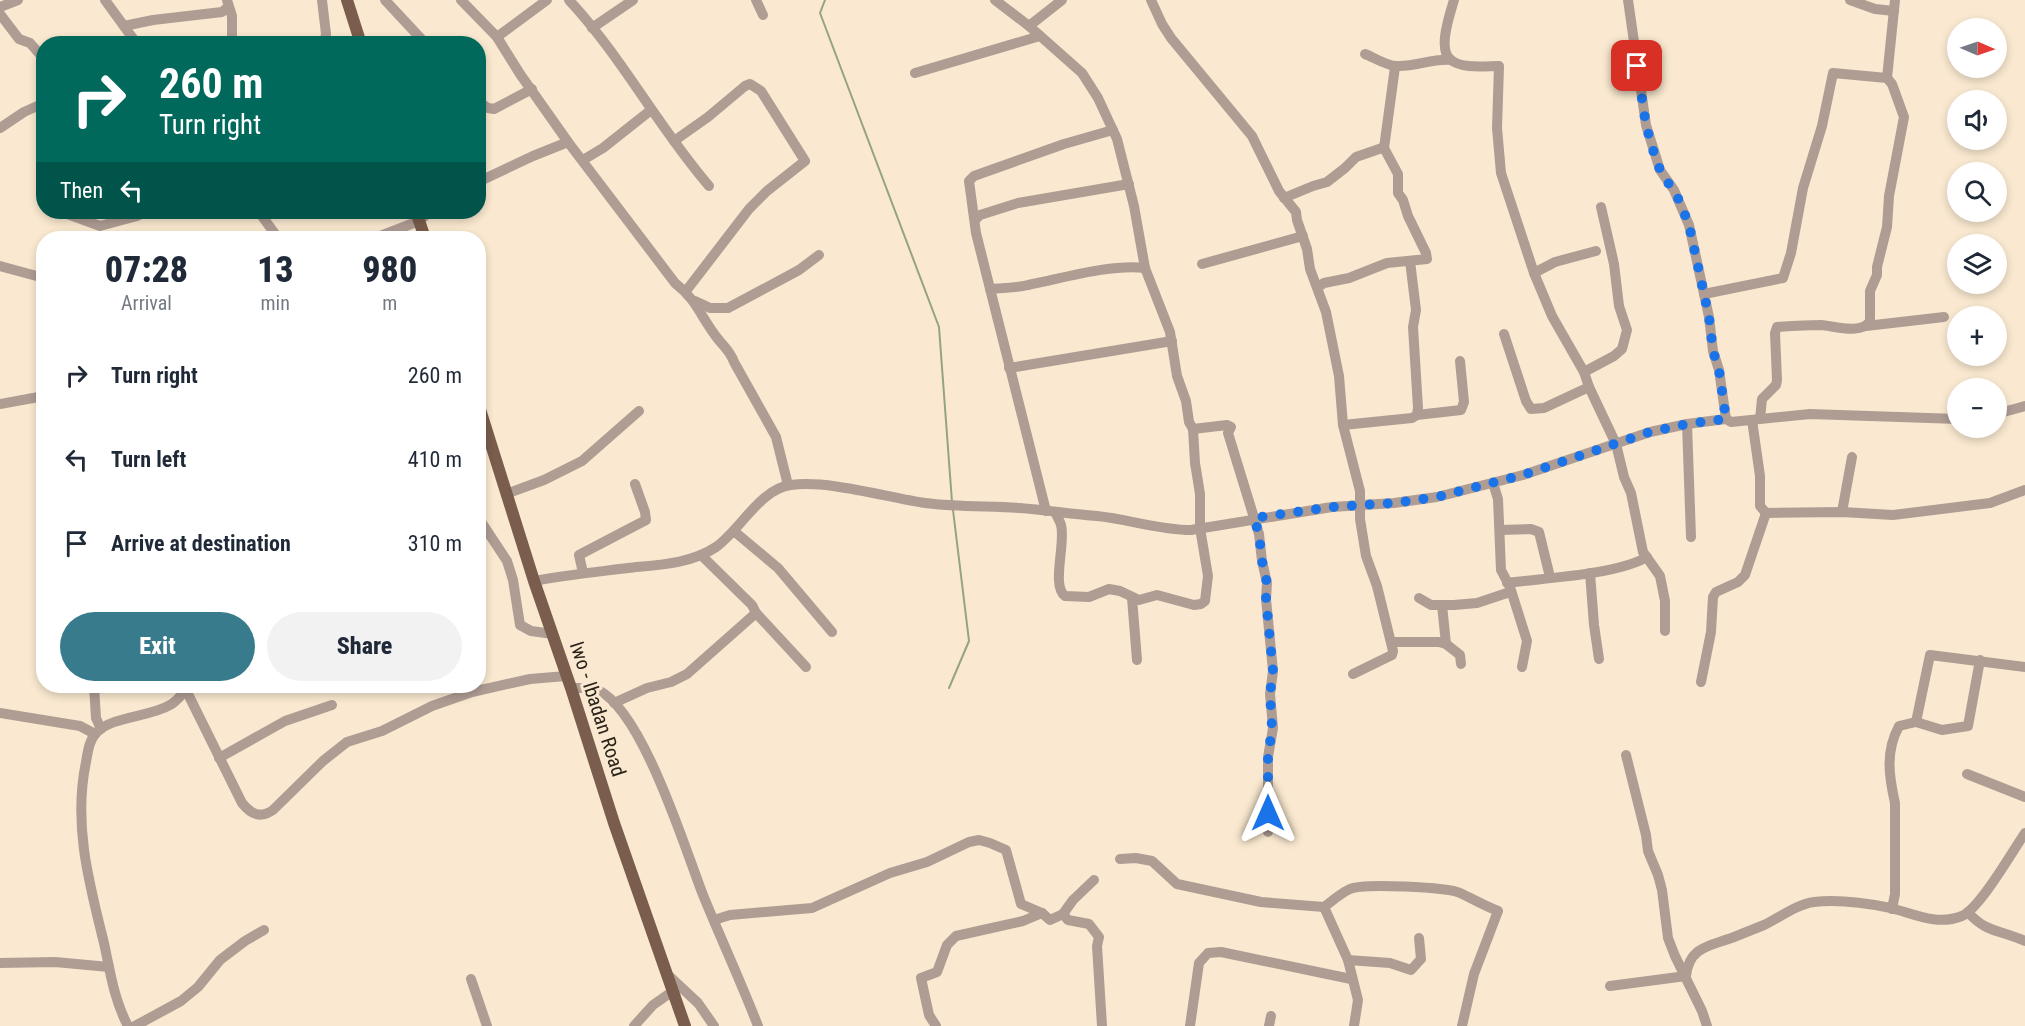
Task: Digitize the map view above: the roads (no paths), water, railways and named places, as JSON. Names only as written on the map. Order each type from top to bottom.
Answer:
[{"type":"main road","points":[[347,0],[358,36]]},
{"type":"main road","name":"Iwo - Ibadan Road","points":[[486,428],[614,823],[685,1026]]},
{"type":"street","points":[[0,7],[18,0]]},
{"type":"street","points":[[105,0],[131,36]]},
{"type":"street","points":[[322,0],[326,36]]},
{"type":"street","points":[[385,0],[419,36]]},
{"type":"street","points":[[461,0],[497,37],[568,142],[584,160],[675,283],[695,301],[718,340],[730,350],[744,380],[767,419],[782,456],[788,485]]},
{"type":"street","points":[[497,37],[547,0]]},
{"type":"street","points":[[569,0],[614,54],[651,110],[709,186]]},
{"type":"street","points":[[592,28],[633,0]]},
{"type":"street","points":[[756,0],[763,15]]},
{"type":"street","points":[[995,0],[1029,26],[1082,73],[1098,98],[1113,130],[1129,184],[1145,268],[1172,341],[1177,376],[1186,401],[1189,422],[1193,429],[1200,494],[1200,528],[1208,576],[1205,601],[1201,604],[1171,601],[1157,595],[1139,600],[1110,589],[1089,597],[1061,594],[1058,584],[1061,524],[1050,512],[1002,342],[1002,329],[976,233],[969,181],[974,176],[1064,144],[1113,130]]},
{"type":"street","points":[[1029,26],[1062,0]]},
{"type":"street","points":[[1151,0],[1171,38],[1252,136],[1284,198],[1296,212],[1310,269],[1326,312],[1339,376],[1343,425],[1359,491],[1360,519],[1366,556],[1377,586],[1392,642],[1392,655],[1353,674]]},
{"type":"street","points":[[1451,60],[1444,44],[1454,0]]},
{"type":"street","points":[[1628,0],[1646,125],[1660,170],[1674,190],[1689,225],[1704,294],[1713,351],[1719,370],[1726,419]]},
{"type":"street","points":[[1850,0],[1875,9],[1895,5],[1887,78]]},
{"type":"street","points":[[124,26],[153,20],[222,12],[228,4]]},
{"type":"street","points":[[228,4],[232,16],[232,36]]},
{"type":"street","points":[[0,14],[19,39],[30,43],[36,50]]},
{"type":"street","points":[[915,73],[1040,36]]},
{"type":"street","points":[[1365,54],[1395,67],[1441,59],[1467,65],[1498,66],[1497,128],[1501,173],[1534,273],[1552,316],[1584,372],[1588,387],[1616,444],[1624,477],[1631,494],[1643,552],[1660,576],[1665,601],[1665,631]]},
{"type":"street","points":[[1318,287],[1324,283],[1349,278],[1387,263],[1427,259],[1398,193],[1398,174],[1384,148],[1395,67]]},
{"type":"street","points":[[1704,294],[1783,278],[1791,253],[1803,188],[1822,126],[1833,73],[1887,78],[1892,84],[1904,117],[1877,275],[1870,291],[1870,321],[1866,326]]},
{"type":"street","points":[[674,141],[750,84],[761,91],[805,160],[749,209],[686,291]]},
{"type":"street","points":[[486,107],[495,109],[532,89]]},
{"type":"street","points":[[0,128],[36,107]]},
{"type":"street","points":[[584,160],[651,110]]},
{"type":"street","points":[[486,178],[568,142]]},
{"type":"street","points":[[1284,198],[1327,182],[1346,168],[1356,157],[1384,148]]},
{"type":"street","points":[[975,220],[981,215],[1018,203],[1129,184]]},
{"type":"street","points":[[1584,372],[1614,356],[1622,349],[1627,330],[1619,306],[1614,264],[1601,207]]},
{"type":"street","points":[[81,219],[100,226],[126,219]]},
{"type":"street","points":[[388,231],[411,219]]},
{"type":"street","points":[[1202,264],[1303,236]]},
{"type":"street","points":[[1534,273],[1555,262],[1596,251]]},
{"type":"street","points":[[695,301],[710,308],[728,308],[799,270],[819,255]]},
{"type":"street","points":[[1410,261],[1416,310],[1413,327],[1417,415]]},
{"type":"street","points":[[0,266],[36,276]]},
{"type":"street","points":[[990,289],[1024,286],[1102,271],[1145,268]]},
{"type":"street","points":[[1766,513],[1760,506],[1756,420],[1762,399],[1773,388],[1777,380],[1775,333],[1777,327],[1822,325],[1843,328],[1944,316]]},
{"type":"street","points":[[1504,334],[1531,410],[1544,408],[1588,387]]},
{"type":"street","points":[[1009,368],[1172,341]]},
{"type":"street","points":[[1343,425],[1461,410],[1464,402],[1460,361]]},
{"type":"street","points":[[0,404],[36,397]]},
{"type":"street","points":[[2007,411],[2025,406]]},
{"type":"street","points":[[506,494],[544,480],[582,461],[639,411]]},
{"type":"street","points":[[534,581],[661,564],[701,555],[735,532],[762,500],[777,488],[788,485],[825,486],[927,503],[1106,517],[1178,530],[1332,507],[1426,499],[1523,475],[1650,432],[1687,424],[1726,419],[1731,422],[1810,414],[1947,419]]},
{"type":"street","points":[[1687,424],[1691,537]]},
{"type":"street","points":[[1193,429],[1227,425],[1231,427],[1228,433],[1259,534],[1267,583],[1266,599],[1273,671],[1270,694],[1272,728],[1268,757],[1268,832]]},
{"type":"street","points":[[1842,512],[1852,457]]},
{"type":"street","points":[[1493,483],[1498,499],[1501,570],[1527,641],[1522,668]]},
{"type":"street","points":[[583,573],[579,555],[646,520],[635,484]]},
{"type":"street","points":[[1766,513],[1842,512],[1893,515],[1990,503],[2025,490]]},
{"type":"street","points":[[1701,682],[1711,632],[1713,597],[1716,592],[1738,582],[1745,575],[1766,513]]},
{"type":"street","points":[[486,529],[507,561],[513,580],[520,625],[531,631],[553,634]]},
{"type":"street","points":[[1500,530],[1531,529],[1539,532],[1550,577]]},
{"type":"street","points":[[735,532],[778,568],[832,632]]},
{"type":"street","points":[[701,555],[752,605],[756,613],[806,667]]},
{"type":"street","points":[[1419,598],[1431,605],[1477,603],[1509,587],[1550,577],[1590,573],[1632,564],[1647,557]]},
{"type":"street","points":[[1590,573],[1599,658]]},
{"type":"street","points":[[1132,598],[1137,660]]},
{"type":"street","points":[[1442,605],[1446,644]]},
{"type":"street","points":[[614,704],[647,688],[671,682],[687,674],[756,613]]},
{"type":"street","points":[[1392,642],[1446,644],[1460,655],[1461,664]]},
{"type":"street","points":[[1916,722],[1930,655],[2025,667]]},
{"type":"street","points":[[1892,909],[1895,894],[1895,803],[1891,792],[1888,756],[1893,736],[1899,726],[1916,722],[1942,730],[1968,726],[1980,660]]},
{"type":"street","points":[[486,689],[530,679],[568,682],[597,690],[614,704],[630,724],[666,795],[758,1026]]},
{"type":"street","points":[[94,693],[98,731],[88,752],[80,799],[83,848],[90,893],[117,1002],[128,1026]]},
{"type":"street","points":[[0,713],[98,731],[129,718],[171,705],[182,693]]},
{"type":"street","points":[[188,693],[242,803],[249,811],[259,816],[266,815],[347,742],[382,731],[432,706],[469,693]]},
{"type":"street","points":[[219,758],[270,728],[332,705]]},
{"type":"street","points":[[1626,755],[1648,851],[1662,890],[1668,938],[1707,1026]]},
{"type":"street","points":[[1967,774],[2025,797]]},
{"type":"street","points":[[1686,976],[1688,964],[1696,952],[1764,925],[1812,902],[1852,901],[1892,909],[1919,918],[1960,917],[1979,900],[2025,833]]},
{"type":"street","points":[[714,920],[730,915],[812,908],[890,873],[927,862],[969,842],[979,840],[1006,850],[1021,904],[1042,913],[1050,920],[1063,914],[1073,900],[1094,880]]},
{"type":"street","points":[[1120,860],[1136,858],[1152,861],[1177,884],[1261,902],[1323,907],[1352,888],[1436,888],[1459,892],[1469,899],[1498,911],[1474,974],[1462,1026]]},
{"type":"street","points":[[1323,907],[1348,960],[1358,1000],[1354,1026]]},
{"type":"street","points":[[1968,912],[1981,926],[2025,941]]},
{"type":"street","points":[[936,1026],[929,1015],[921,978],[937,972],[947,945],[956,936],[1023,921],[1042,913]]},
{"type":"street","points":[[1063,914],[1068,920],[1089,924],[1098,937],[1102,1026]]},
{"type":"street","points":[[135,1026],[182,1000],[198,987],[220,960],[264,930]]},
{"type":"street","points":[[1348,960],[1390,963],[1410,970],[1421,959],[1419,938]]},
{"type":"street","points":[[1190,1026],[1199,963],[1208,953],[1221,952],[1351,979]]},
{"type":"street","points":[[0,963],[55,962],[109,967]]},
{"type":"street","points":[[669,976],[699,1003],[714,1026]]},
{"type":"street","points":[[1610,986],[1686,976]]},
{"type":"street","points":[[471,980],[488,1026]]},
{"type":"street","points":[[634,1026],[653,1005],[674,990]]},
{"type":"waterway","points":[[825,0],[820,13],[939,327],[952,502]]},
{"type":"waterway","points":[[949,688],[969,641],[953,510]]}]
